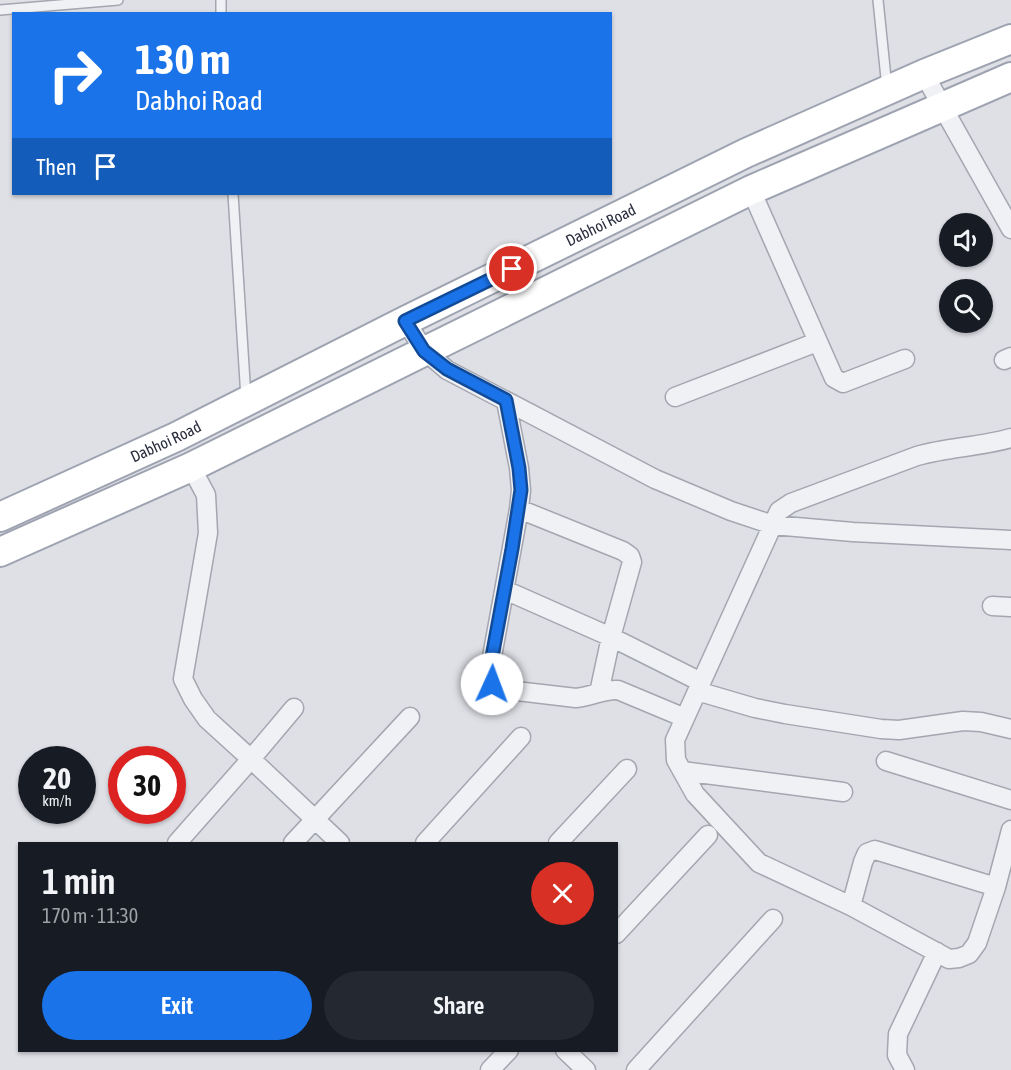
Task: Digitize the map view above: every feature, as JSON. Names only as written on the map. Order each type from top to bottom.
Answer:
[{"type":"main road","name":"Dabhoi Road","points":[[0,517],[176,437],[746,153],[924,74],[1011,39]]},
{"type":"main road","name":"Dabhoi Road","points":[[0,552],[191,467],[751,190],[1011,77]]},
{"type":"street","points":[[924,74],[1011,229]]},
{"type":"street","points":[[751,190],[834,378],[843,383],[905,359]]},
{"type":"street","points":[[405,321],[424,351],[447,369],[655,479],[730,511],[773,525],[854,532],[1011,540]]},
{"type":"street","points":[[675,397],[818,342]]},
{"type":"street","points":[[506,400],[521,490],[489,673],[492,684],[499,689],[576,698],[618,690],[685,718]]},
{"type":"street","points":[[1011,438],[992,444],[937,450],[917,456],[790,503],[779,511],[675,740],[676,760],[695,794],[759,863],[851,906],[949,959],[969,954],[977,943],[996,887],[1011,830]]},
{"type":"street","points":[[191,467],[206,495],[208,533],[183,679],[207,719],[339,842]]},
{"type":"street","points":[[519,509],[623,551],[630,556],[632,562],[611,636],[599,693]]},
{"type":"street","points":[[505,590],[611,636],[699,686],[765,710],[881,729],[899,730],[963,721],[981,722],[1011,729]]},
{"type":"street","points":[[992,606],[1011,607]]},
{"type":"street","points":[[178,842],[294,708]]},
{"type":"street","points":[[294,842],[410,717]]},
{"type":"street","points":[[426,842],[521,737]]},
{"type":"street","points":[[886,761],[1011,800]]},
{"type":"street","points":[[559,842],[627,769]]},
{"type":"street","points":[[682,771],[843,792]]},
{"type":"street","points":[[618,932],[708,835]]},
{"type":"street","points":[[851,906],[863,862],[867,854],[875,850],[996,887]]},
{"type":"street","points":[[636,1070],[773,919]]},
{"type":"street","points":[[905,1070],[897,1055],[898,1034],[937,952]]},
{"type":"street","points":[[490,1070],[507,1052]]},
{"type":"street","points":[[567,1052],[585,1070]]},
{"type":"lane","points":[[0,10],[118,0]]},
{"type":"lane","points":[[878,0],[887,90]]},
{"type":"lane","points":[[233,195],[246,402]]},
{"type":"route","points":[[492,684],[489,673],[521,490],[506,400],[447,369],[424,351],[405,321],[512,269]]}]
